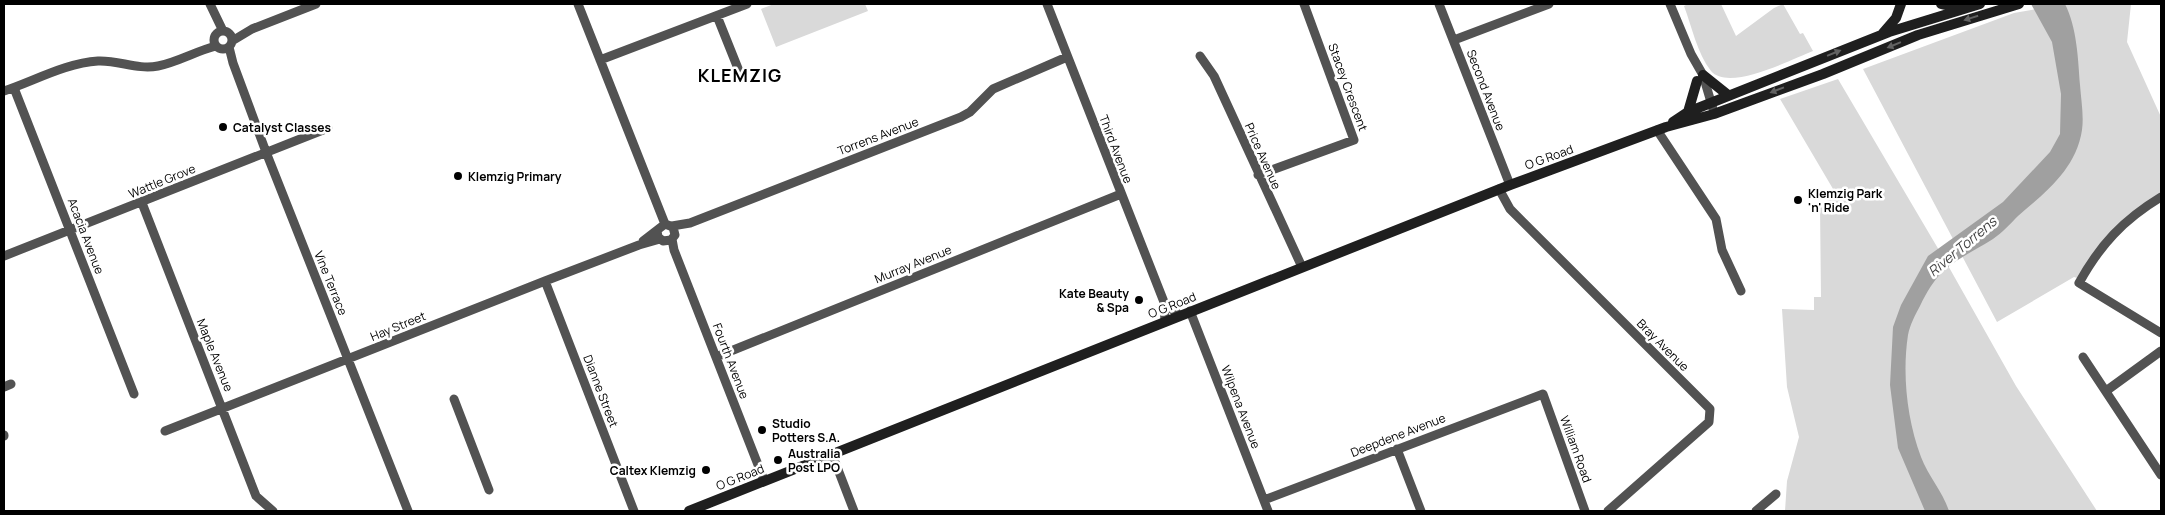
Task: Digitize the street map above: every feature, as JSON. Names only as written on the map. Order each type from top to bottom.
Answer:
[{"type":"main road","points":[[1883,34],[1896,18],[1901,4]]},
{"type":"main road","points":[[1941,4],[1962,9]]},
{"type":"main road","name":"O G Road","points":[[1662,129],[1688,112],[1815,60],[1883,34],[1980,4]]},
{"type":"main road","name":"O G Road","points":[[689,511],[1499,189],[1662,129],[1714,114],[1823,74],[1926,32],[2019,4]]},
{"type":"main road","points":[[1921,22],[1926,32]]},
{"type":"main road","points":[[1688,112],[1700,78],[1728,95]]},
{"type":"street","points":[[4,91],[70,67],[95,61],[145,68],[173,62],[223,40],[316,4]]},
{"type":"street","name":"Fourth Avenue","points":[[578,4],[764,480]]},
{"type":"street","points":[[600,60],[747,4]]},
{"type":"street","name":"Third Avenue","points":[[1047,4],[1164,302],[1165,322]]},
{"type":"street","name":"Stacey Crescent","points":[[1258,175],[1354,140],[1304,4]]},
{"type":"street","name":"Second Avenue","points":[[1439,4],[1510,185]]},
{"type":"street","points":[[1454,40],[1549,4]]},
{"type":"street","points":[[1670,4],[1714,114]]},
{"type":"street","name":"Vine Terrace","points":[[211,7],[266,152],[408,511]]},
{"type":"street","points":[[717,16],[739,71]]},
{"type":"street","name":"Price Avenue","points":[[1200,56],[1214,76],[1302,267]]},
{"type":"street","name":"Torrens Avenue","points":[[666,233],[961,117],[970,112],[993,89],[1067,57]]},
{"type":"street","name":"Acacia Avenue","points":[[14,88],[134,394]]},
{"type":"street","name":"Wattle Grove","points":[[4,256],[328,128]]},
{"type":"street","points":[[1662,129],[1716,219],[1722,250],[1741,291]]},
{"type":"street","name":"Bray Avenue","points":[[1499,189],[1510,209],[1710,409],[1709,422],[1608,511]]},
{"type":"street","name":"Murray Avenue","points":[[716,357],[1121,194]]},
{"type":"street","points":[[2161,197],[2134,215],[2113,234],[2100,248],[2078,283],[2161,333]]},
{"type":"street","name":"Maple Avenue","points":[[142,203],[256,496],[273,511]]},
{"type":"street","name":"Hay Street","points":[[165,431],[666,233]]},
{"type":"street","name":"Dianne Street","points":[[545,280],[634,511]]},
{"type":"street","name":"Third Avenue","points":[[1164,302],[1180,316]]},
{"type":"street","name":"Wilpena Avenue","points":[[1190,312],[1268,511]]},
{"type":"street","points":[[2106,392],[2161,351]]},
{"type":"street","points":[[2083,357],[2161,475]]},
{"type":"street","name":"Deepdene Avenue","points":[[1264,500],[1543,394]]},
{"type":"street","name":"William Road","points":[[1543,394],[1585,511]]},
{"type":"street","points":[[454,399],[489,490]]},
{"type":"street","points":[[1397,449],[1421,511]]},
{"type":"street","points":[[832,454],[854,511]]},
{"type":"street","points":[[1756,511],[1776,494]]},
{"type":"shaded area","points":[[774,4],[865,4],[868,11],[776,47],[761,9]]},
{"type":"shaded area","points":[[1688,4],[1721,4],[1736,36],[1774,8],[1783,4],[1800,34],[1803,33],[1813,51],[1761,72],[1732,78],[1720,76],[1711,71],[1698,48],[1684,6]]},
{"type":"shaded area","points":[[2064,4],[2131,4],[2127,42],[2161,117],[2161,195],[2143,207],[2080,279],[2074,277],[1997,322],[1863,69],[2014,13]]},
{"type":"shaded area","points":[[1838,79],[1946,262],[2016,386],[2097,511],[1785,511],[1787,481],[1799,437],[1787,387],[1782,309],[1814,310],[1814,297],[1821,297],[1820,206],[1836,194],[1780,99]]},
{"type":"water","name":"River Torrens","points":[[2031,4],[2065,4],[2069,13],[2078,54],[2083,113],[2082,130],[2079,144],[2073,157],[2058,179],[2000,234],[1959,259],[1942,272],[1927,292],[1911,324],[1906,350],[1906,381],[1912,428],[1924,464],[1949,511],[1925,511],[1898,448],[1890,385],[1893,327],[1901,305],[1928,256],[2003,202],[2050,152],[2060,134],[2061,94],[2052,42]]},
{"type":"place","name":"Catalyst Classes","points":[[223,127]]},
{"type":"place","name":"Klemzig Primary","points":[[458,176]]},
{"type":"place","name":"Klemzig Park 'n' Ride","points":[[1798,200]]},
{"type":"place","name":"Kate Beauty & Spa","points":[[1139,300]]},
{"type":"place","name":"Studio Potters S.A.","points":[[762,430]]},
{"type":"place","name":"Australia Post LPO","points":[[778,460]]},
{"type":"place","name":"Caltex Klemzig","points":[[706,470]]},
{"type":"district","name":"KLEMZIG","points":[[740,75]]}]
